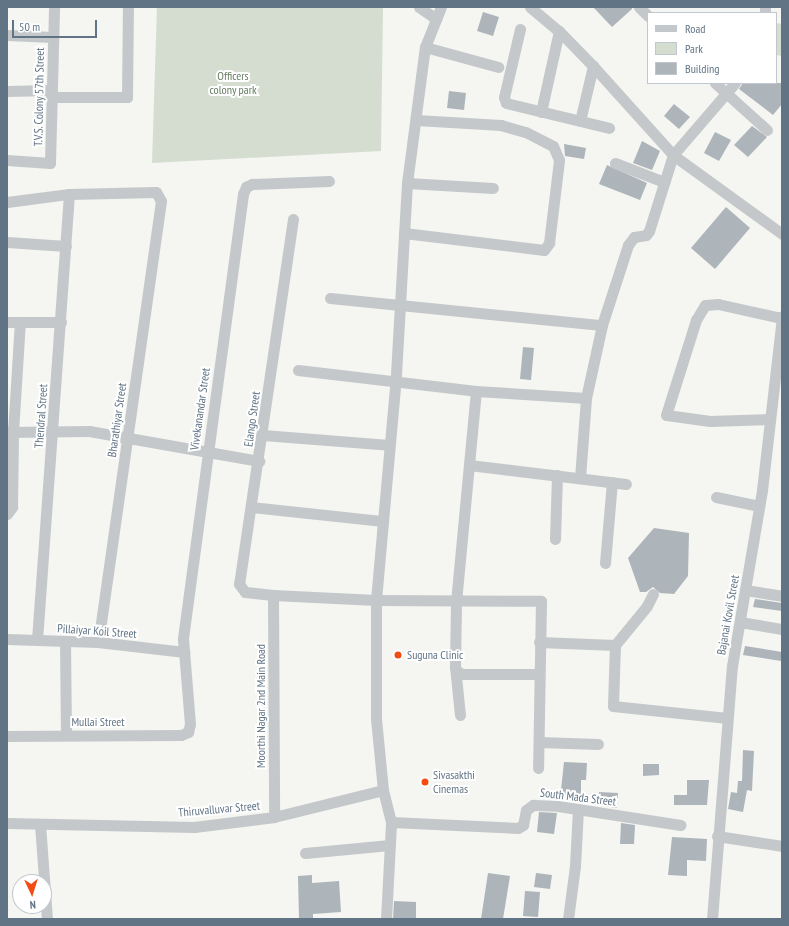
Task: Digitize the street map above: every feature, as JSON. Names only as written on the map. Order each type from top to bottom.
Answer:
[{"type":"street","name":"T.V.S. Colony 57th Street","points":[[7,160],[50,163],[54,7]]},
{"type":"street","points":[[7,91],[127,98],[128,7]]},
{"type":"street","points":[[419,7],[436,18]]},
{"type":"street","points":[[386,919],[391,822],[382,790],[375,706],[376,600],[395,381],[407,183],[425,47],[441,7]]},
{"type":"street","points":[[530,7],[559,31],[674,155],[782,234]]},
{"type":"street","points":[[639,7],[647,15]]},
{"type":"street","points":[[520,28],[504,101],[540,112],[609,128]]},
{"type":"street","points":[[540,112],[559,31]]},
{"type":"street","points":[[7,34],[53,37]]},
{"type":"street","points":[[425,47],[498,67]]},
{"type":"street","points":[[580,121],[593,66]]},
{"type":"street","points":[[716,84],[767,130]]},
{"type":"street","points":[[580,478],[586,398],[602,325],[628,245],[634,237],[646,235],[674,155],[734,84]]},
{"type":"street","points":[[404,233],[544,250],[549,243],[559,160],[553,146],[525,132],[501,125],[416,120]]},
{"type":"street","points":[[615,163],[664,182]]},
{"type":"street","name":"Vivekanandar Street","points":[[188,732],[190,724],[183,638],[243,194],[246,187],[262,182],[329,181]]},
{"type":"street","points":[[407,183],[493,188]]},
{"type":"street","name":"Bharathiyar Street","points":[[69,194],[156,192],[161,201],[98,642]]},
{"type":"street","points":[[7,202],[69,194]]},
{"type":"street","name":"Thendral Street","points":[[37,640],[69,194]]},
{"type":"street","name":"Elango Street","points":[[293,219],[263,435],[239,584],[245,592],[273,595],[456,602],[541,601],[539,642]]},
{"type":"street","points":[[7,242],[66,246]]},
{"type":"street","points":[[330,298],[400,303],[602,325]]},
{"type":"street","points":[[768,419],[710,421],[666,415],[696,320],[705,306],[718,304],[782,317]]},
{"type":"street","name":"Bajanai Kovil Street","points":[[712,919],[727,718],[740,622],[759,506],[768,419],[782,317]]},
{"type":"street","points":[[7,322],[61,322]]},
{"type":"street","points":[[7,514],[12,508],[10,432],[20,322]]},
{"type":"street","points":[[298,370],[476,391],[586,398]]},
{"type":"street","points":[[460,715],[457,671],[455,667],[456,602],[476,391]]},
{"type":"street","points":[[10,432],[89,432],[259,461]]},
{"type":"street","points":[[263,435],[389,445]]},
{"type":"street","points":[[469,465],[626,484]]},
{"type":"street","points":[[555,539],[557,475]]},
{"type":"street","points":[[605,563],[612,482]]},
{"type":"street","points":[[716,497],[759,506]]},
{"type":"street","points":[[251,507],[383,521]]},
{"type":"street","points":[[745,590],[782,596]]},
{"type":"street","points":[[653,594],[647,606],[616,645],[613,706],[727,718]]},
{"type":"street","name":"Moorthi Nagar 2nd Main Road","points":[[273,595],[274,817]]},
{"type":"street","points":[[740,622],[782,629]]},
{"type":"street","name":"Pillaiyar Koil Street","points":[[7,638],[98,642],[184,652]]},
{"type":"street","points":[[66,641],[66,735]]},
{"type":"street","points":[[538,768],[539,642],[616,645]]},
{"type":"street","points":[[457,671],[462,674],[538,674]]},
{"type":"street","name":"Mullai Street","points":[[7,736],[181,735],[188,732]]},
{"type":"street","points":[[539,742],[598,744]]},
{"type":"street","name":"Thiruvalluvar Street","points":[[7,823],[194,827],[274,817],[382,790]]},
{"type":"street","name":"South Mada Street","points":[[391,822],[518,828],[523,825],[528,806],[558,806],[681,825]]},
{"type":"street","points":[[568,919],[575,866],[578,809]]},
{"type":"street","points":[[40,824],[47,919]]},
{"type":"street","points":[[717,836],[782,846]]},
{"type":"street","points":[[305,853],[390,845]]},
{"type":"green space","name":"Officers colony park","points":[[157,7],[383,7],[381,151],[152,163]]},
{"type":"green space","points":[[777,23],[782,24],[782,56],[777,55]]},
{"type":"building","points":[[593,7],[632,7],[632,9],[612,27]]},
{"type":"building","points":[[483,12],[499,17],[493,36],[477,31]]},
{"type":"building","points":[[782,83],[782,104],[773,115],[739,89],[742,84]]},
{"type":"building","points":[[449,91],[466,93],[464,110],[447,108]]},
{"type":"building","points":[[674,104],[690,117],[679,129],[664,116]]},
{"type":"building","points":[[752,126],[767,137],[748,157],[734,145]]},
{"type":"building","points":[[715,132],[731,140],[719,161],[704,153]]},
{"type":"building","points":[[642,141],[660,151],[652,170],[633,163]]},
{"type":"building","points":[[564,144],[586,148],[584,159],[565,156]]},
{"type":"building","points":[[607,165],[647,183],[640,200],[599,184]]},
{"type":"building","points":[[726,207],[750,228],[715,269],[691,248]]},
{"type":"building","points":[[523,347],[534,348],[531,380],[520,379]]},
{"type":"building","points":[[654,528],[689,533],[688,576],[674,594],[660,593],[653,587],[646,592],[640,592],[628,558]]},
{"type":"building","points":[[755,599],[782,603],[782,611],[753,607]]},
{"type":"building","points":[[745,646],[782,652],[781,661],[743,655]]},
{"type":"building","points":[[743,750],[754,751],[752,791],[747,790],[743,812],[728,809],[731,792],[737,793],[738,781],[742,781]]},
{"type":"building","points":[[564,762],[587,763],[586,780],[581,780],[581,802],[560,799]]},
{"type":"building","points":[[643,764],[659,764],[659,775],[643,776]]},
{"type":"building","points":[[687,780],[709,780],[707,805],[674,805],[674,795],[687,795]]},
{"type":"building","points":[[599,792],[618,793],[617,808],[598,805]]},
{"type":"building","points":[[539,812],[557,813],[554,834],[537,832]]},
{"type":"building","points":[[621,823],[635,825],[634,844],[620,844]]},
{"type":"building","points":[[672,837],[707,839],[706,861],[687,860],[687,876],[668,875]]},
{"type":"building","points":[[488,873],[510,876],[503,919],[481,919]]},
{"type":"building","points":[[536,873],[552,875],[550,889],[534,887]]},
{"type":"building","points":[[312,875],[312,883],[339,881],[341,912],[313,914],[313,919],[299,919],[298,876]]},
{"type":"building","points":[[525,891],[540,892],[538,917],[523,916]]},
{"type":"building","points":[[394,901],[416,902],[416,919],[393,919]]},
{"type":"place","name":"Suguna Clinic","points":[[398,655]]},
{"type":"place","name":"Sivasakthi Cinemas","points":[[425,782]]}]
